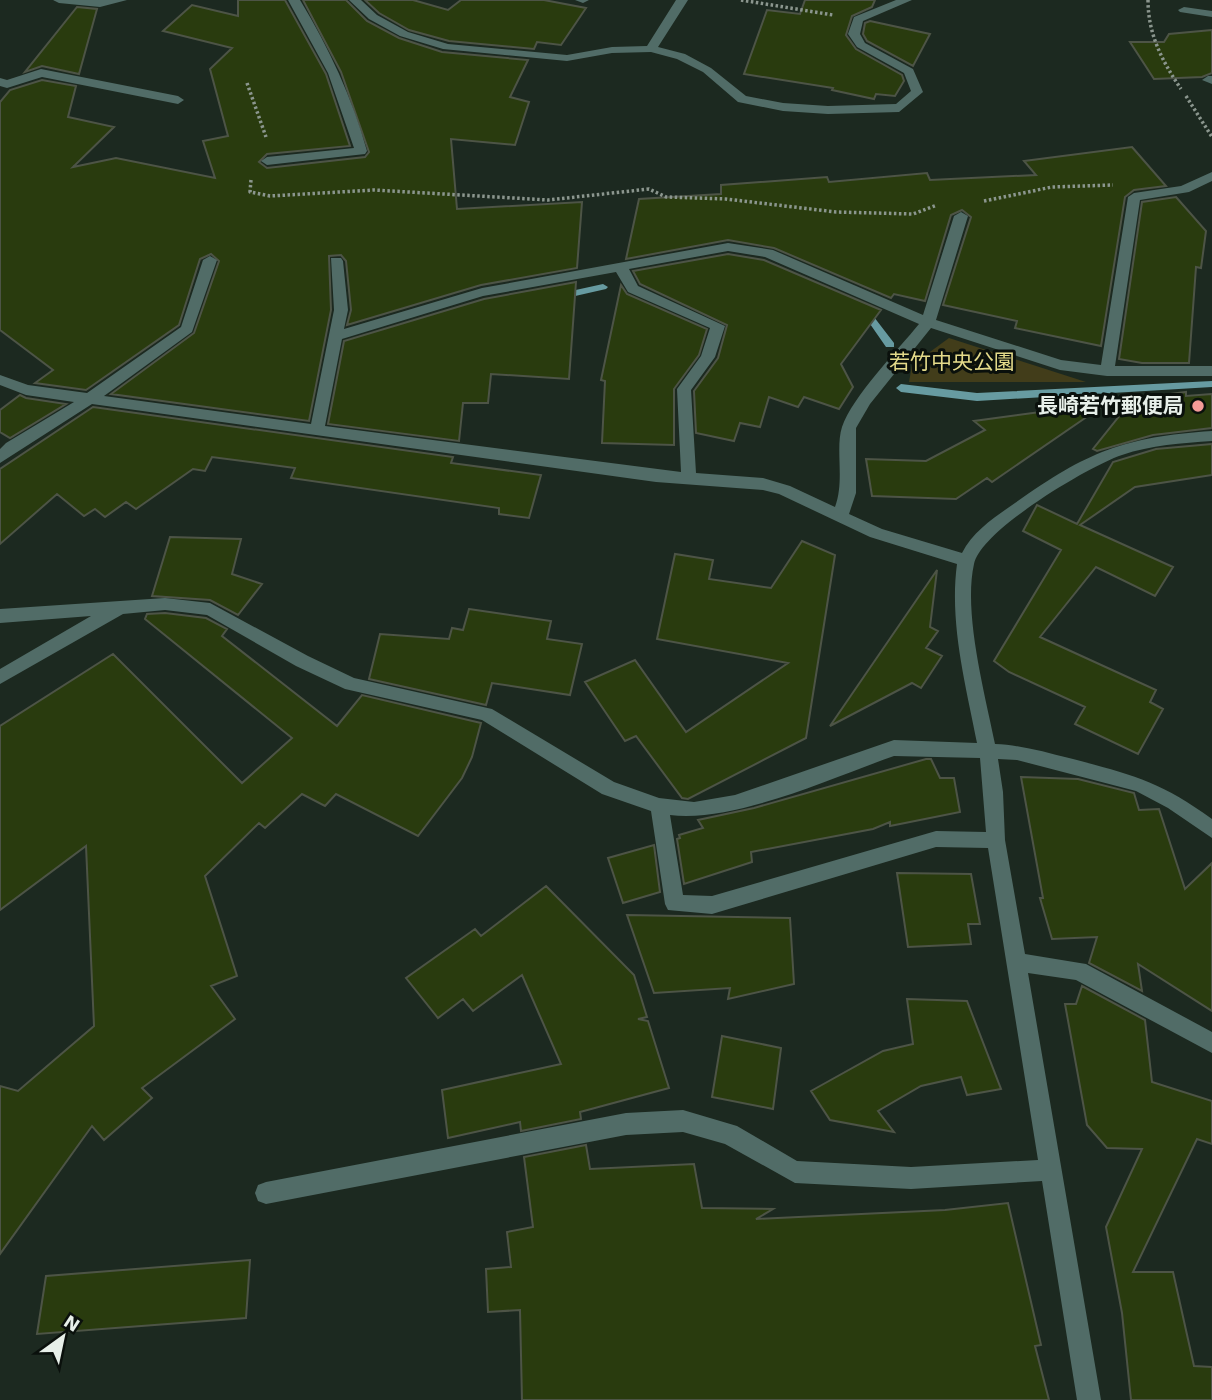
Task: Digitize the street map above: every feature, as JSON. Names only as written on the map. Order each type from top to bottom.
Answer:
[{"type":"street","points":[[59,0],[100,4],[121,0]]},
{"type":"street","points":[[267,161],[361,151],[355,124],[314,33],[294,0]]},
{"type":"street","points":[[355,0],[373,17],[404,34],[447,47],[567,58],[612,50],[651,50],[681,57],[707,70],[742,99],[783,107],[828,110],[899,108],[917,92],[909,71],[861,45],[854,34],[858,19],[906,0]]},
{"type":"street","points":[[651,50],[682,0]]},
{"type":"street","points":[[1184,10],[1212,14]]},
{"type":"street","points":[[0,82],[7,84],[41,73],[178,100]]},
{"type":"street","points":[[1107,371],[1133,197],[1184,189],[1212,176]]},
{"type":"street","points":[[840,516],[848,494],[849,428],[865,401],[928,322],[961,216]]},
{"type":"street","points":[[335,336],[482,292],[728,247],[768,253],[928,322],[1060,365],[1107,371],[1212,371]]},
{"type":"street","points":[[0,458],[11,447],[91,398],[187,329],[210,260]]},
{"type":"street","points":[[317,429],[341,310],[336,261]]},
{"type":"street","points":[[620,266],[633,289],[718,326],[708,357],[684,389],[689,478]]},
{"type":"street","points":[[0,380],[26,390],[689,478],[763,484],[876,533],[967,561]]},
{"type":"street","points":[[1089,1400],[996,840],[993,778],[963,596],[967,561],[979,539],[1055,481],[1111,450],[1158,439],[1212,436]]},
{"type":"street","points":[[0,616],[165,604],[210,609],[302,661],[351,684],[486,714],[608,788],[659,806],[694,810],[735,803],[894,748],[1017,752],[1140,784],[1175,802],[1212,830]]},
{"type":"street","points":[[0,677],[120,608]]},
{"type":"street","points":[[659,806],[675,904],[712,905],[936,839],[996,840]]},
{"type":"street","points":[[1016,962],[1079,971],[1212,1043]]},
{"type":"street","points":[[266,1193],[626,1124],[683,1121],[729,1134],[794,1172],[911,1178],[1051,1170]]},
{"type":"path","points":[[741,0],[858,19]]},
{"type":"path","points":[[1148,0],[1147,20],[1153,40],[1212,137]]},
{"type":"path","points":[[247,83],[271,151],[267,161],[251,179],[250,192],[270,196],[374,190],[548,200],[649,189],[666,197],[726,199],[836,212],[912,214],[947,204]]},
{"type":"path","points":[[979,202],[1052,187],[1122,184]]},
{"type":"green space","name":"若竹中央公園","points":[[949,338],[1086,382],[909,382],[912,365]]},
{"type":"building","points":[[238,0],[285,0],[326,74],[350,146],[267,154],[259,162],[267,168],[365,157],[369,152],[341,72],[303,0],[346,0],[367,21],[399,38],[442,52],[528,60],[510,97],[529,102],[515,145],[451,139],[457,209],[582,202],[577,268],[481,285],[347,325],[351,310],[346,261],[341,255],[329,256],[331,310],[309,421],[111,394],[194,333],[219,261],[211,254],[200,259],[179,325],[86,390],[35,383],[53,370],[0,330],[0,102],[10,90],[42,80],[76,86],[68,117],[114,127],[73,167],[116,158],[215,178],[203,141],[228,136],[210,69],[232,48],[163,31],[192,5],[238,16]]},
{"type":"building","points":[[365,0],[413,0],[448,10],[461,0],[544,0],[586,8],[561,45],[537,42],[534,49],[449,41],[409,30],[379,13]]},
{"type":"building","points":[[805,0],[875,0],[872,7],[852,16],[846,35],[856,49],[902,75],[904,81],[895,96],[876,94],[874,99],[832,90],[833,88],[744,74],[767,10],[800,14]]},
{"type":"building","points":[[77,7],[97,9],[79,74],[42,66],[25,72]]},
{"type":"building","points":[[870,21],[930,34],[913,66],[867,41],[863,34],[865,23]]},
{"type":"building","points":[[1212,30],[1212,73],[1202,77],[1154,79],[1130,42],[1164,42],[1169,34]]},
{"type":"building","points":[[1132,147],[1166,186],[1134,190],[1125,197],[1101,346],[1015,328],[1017,321],[943,305],[971,217],[962,210],[951,215],[925,301],[894,294],[891,298],[774,248],[728,240],[626,259],[639,199],[721,194],[721,185],[827,177],[829,182],[927,173],[930,180],[1036,175],[1024,161]]},
{"type":"building","points":[[1176,197],[1206,231],[1201,268],[1196,267],[1189,363],[1142,363],[1119,359],[1142,202]]},
{"type":"building","points":[[728,254],[764,260],[881,310],[841,364],[853,387],[839,409],[804,397],[798,407],[769,397],[760,427],[740,423],[734,441],[696,433],[694,391],[718,358],[727,325],[640,284],[633,271]]},
{"type":"building","points":[[576,282],[569,379],[491,374],[488,403],[463,403],[459,441],[328,424],[344,341],[484,299]]},
{"type":"building","points":[[621,285],[627,294],[707,329],[699,355],[674,389],[674,445],[602,443],[605,381],[601,380]]},
{"type":"building","points":[[1186,392],[1186,396],[1212,394],[1212,428],[1153,435],[1097,451],[1093,449],[1133,399]]},
{"type":"building","points":[[20,395],[66,404],[10,438],[0,432],[0,410]]},
{"type":"building","points":[[1107,403],[992,482],[987,478],[956,499],[872,496],[866,459],[926,461],[985,430],[974,421]]},
{"type":"building","points":[[93,407],[453,457],[451,463],[541,475],[529,518],[499,514],[499,508],[291,478],[295,468],[212,457],[205,471],[193,469],[136,509],[126,502],[105,517],[95,509],[84,516],[57,494],[0,544],[0,469]]},
{"type":"building","points":[[1212,444],[1212,475],[1135,487],[1080,525],[1173,567],[1155,596],[1096,567],[1040,637],[1156,690],[1150,702],[1163,709],[1138,754],[1075,724],[1085,707],[1009,672],[994,661],[1061,550],[1023,531],[1037,505],[1077,524],[1113,462],[1156,449]]},
{"type":"building","points":[[170,537],[241,539],[232,574],[262,584],[238,615],[210,600],[152,596]]},
{"type":"building","points":[[802,541],[835,555],[806,738],[688,799],[682,798],[636,736],[625,741],[585,682],[635,660],[686,732],[788,663],[657,639],[675,554],[713,560],[709,579],[771,588]]},
{"type":"building","points":[[937,570],[930,627],[938,631],[926,648],[942,656],[921,688],[912,683],[830,726]]},
{"type":"building","points":[[469,609],[551,621],[547,639],[582,644],[570,695],[492,683],[486,705],[369,679],[380,634],[449,639],[452,628],[463,630]]},
{"type":"building","points":[[165,613],[206,618],[227,629],[222,636],[337,726],[362,695],[481,723],[472,757],[462,778],[418,836],[336,794],[325,806],[302,794],[265,828],[259,823],[205,876],[237,976],[211,986],[235,1019],[142,1088],[152,1098],[104,1140],[92,1126],[0,1254],[0,1086],[18,1091],[94,1026],[86,846],[0,910],[0,726],[113,654],[242,783],[292,738],[145,619],[147,614]]},
{"type":"building","points":[[931,759],[940,778],[954,778],[960,812],[890,826],[890,822],[873,829],[751,852],[752,862],[684,884],[677,839],[680,838],[679,835],[703,828],[698,820],[754,808]]},
{"type":"building","points":[[1021,777],[1078,779],[1134,793],[1139,810],[1159,809],[1185,889],[1212,863],[1212,1011],[1138,964],[1142,991],[1089,963],[1097,937],[1052,939],[1040,898],[1043,898]]},
{"type":"building","points":[[654,845],[660,892],[623,903],[608,858]]},
{"type":"building","points":[[897,873],[971,874],[980,924],[968,924],[971,944],[908,947]]},
{"type":"building","points":[[546,886],[634,975],[647,1017],[638,1019],[648,1021],[669,1088],[580,1112],[581,1119],[521,1131],[520,1122],[448,1138],[442,1090],[561,1064],[522,975],[473,1011],[463,999],[438,1018],[406,978],[475,929],[481,936]]},
{"type":"building","points":[[627,915],[790,918],[794,984],[728,999],[730,988],[654,993]]},
{"type":"building","points":[[1082,986],[1145,1020],[1152,1082],[1212,1101],[1212,1144],[1197,1139],[1133,1272],[1173,1272],[1194,1366],[1212,1367],[1212,1400],[1131,1400],[1122,1313],[1106,1227],[1142,1149],[1107,1148],[1087,1125],[1065,1004],[1076,1004]]},
{"type":"building","points":[[907,999],[967,1001],[1001,1089],[967,1095],[961,1077],[921,1086],[878,1111],[894,1132],[830,1120],[811,1091],[883,1051],[913,1044]]},
{"type":"building","points":[[722,1036],[781,1048],[773,1109],[712,1097]]},
{"type":"building","points":[[586,1145],[590,1169],[694,1164],[702,1208],[773,1209],[756,1219],[945,1210],[1008,1203],[1041,1345],[1035,1346],[1049,1400],[522,1400],[520,1310],[488,1312],[486,1269],[511,1267],[507,1232],[533,1227],[524,1157]]},
{"type":"building","points":[[250,1260],[246,1318],[37,1334],[46,1276]]},
{"type":"waterway","points":[[562,296],[603,287]]},
{"type":"waterway","points":[[861,314],[871,319],[890,345]]},
{"type":"waterway","points":[[901,388],[977,397],[1212,384]]},
{"type":"place","name":"長崎若竹郵便局","points":[[1198,406]]}]
